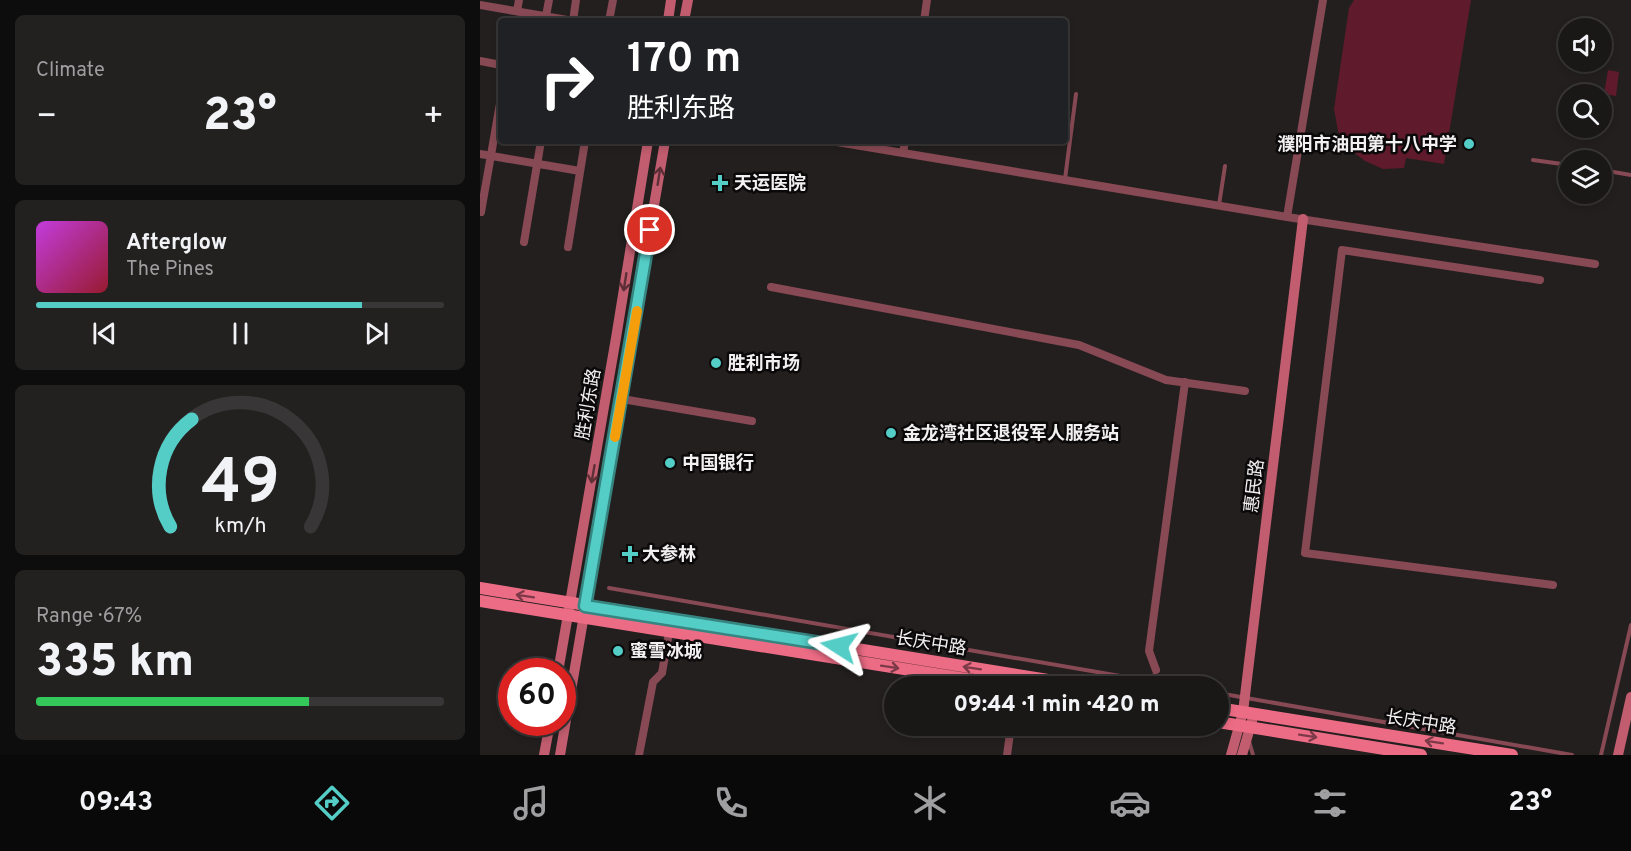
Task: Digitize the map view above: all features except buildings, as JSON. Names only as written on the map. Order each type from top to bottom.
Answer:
[{"type":"main road","points":[[668,18],[671,0]]},
{"type":"main road","points":[[685,18],[688,0]]},
{"type":"main road","name":"胜利东路","points":[[560,658],[648,144]]},
{"type":"main road","name":"胜利东路","points":[[560,755],[664,144]]},
{"type":"main road","name":"惠民路","points":[[1232,754],[1245,730],[1249,713],[1245,698],[1303,219]]},
{"type":"main road","name":"长庆中路","points":[[480,588],[669,632],[947,676]]},
{"type":"main road","name":"长庆中路","points":[[480,601],[569,609]]},
{"type":"main road","name":"长庆中路","points":[[584,612],[1017,676]]},
{"type":"main road","points":[[1618,755],[1631,697]]},
{"type":"main road","name":"长庆中路","points":[[1229,710],[1512,755]]},
{"type":"main road","name":"长庆中路","points":[[1229,725],[1245,730],[1421,755]]},
{"type":"main road","points":[[544,755],[548,736]]},
{"type":"street","points":[[517,11],[519,0]]},
{"type":"street","points":[[546,16],[549,0]]},
{"type":"street","points":[[573,18],[576,0]]},
{"type":"street","points":[[610,18],[613,0]]},
{"type":"street","points":[[924,18],[927,0]]},
{"type":"street","points":[[1287,216],[1323,0]]},
{"type":"street","points":[[486,4],[557,18]]},
{"type":"street","points":[[480,61],[498,64]]},
{"type":"street","points":[[481,212],[498,115]]},
{"type":"street","points":[[524,242],[540,144]]},
{"type":"street","points":[[568,247],[584,144]]},
{"type":"street","points":[[849,144],[1303,219],[1595,264]]},
{"type":"street","points":[[903,153],[904,144]]},
{"type":"street","points":[[480,154],[580,171]]},
{"type":"street","points":[[1540,280],[1341,250],[1305,553],[1553,585]]},
{"type":"street","points":[[771,287],[1079,345],[1166,380],[1245,391]]},
{"type":"street","points":[[1156,670],[1149,651],[1185,382]]},
{"type":"street","points":[[622,399],[752,421]]},
{"type":"street","points":[[639,755],[653,682],[662,673],[669,632]]},
{"type":"street","points":[[1007,755],[1010,736]]},
{"type":"lane","points":[[1065,180],[1077,94]]},
{"type":"lane","points":[[1533,160],[1558,163]]},
{"type":"lane","points":[[1220,205],[1225,166]]},
{"type":"lane","points":[[1612,172],[1631,175]]},
{"type":"lane","points":[[609,588],[1108,676]]},
{"type":"lane","points":[[1601,755],[1631,625]]},
{"type":"lane","points":[[1155,676],[1156,670]]},
{"type":"lane","points":[[1229,695],[1572,755]]},
{"type":"lane","points":[[1245,730],[1253,755]]},
{"type":"shaded area","points":[[1354,0],[1471,0],[1444,164],[1406,158],[1404,168],[1383,169],[1365,161],[1348,148],[1338,131],[1334,109],[1349,8]]},
{"type":"shaded area","points":[[1608,72],[1619,72],[1616,96],[1612,95],[1612,84],[1606,84]]},
{"type":"slow traffic","points":[[615,437],[637,311]]},
{"type":"place","name":"濮阳市油田第十八中学","points":[[1469,144]]},
{"type":"place","name":"天运医院","points":[[720,183]]},
{"type":"place","name":"胜利市场","points":[[716,363]]},
{"type":"place","name":"金龙湾社区退役军人服务站","points":[[891,433]]},
{"type":"place","name":"中国银行","points":[[670,463]]},
{"type":"place","name":"大参林","points":[[630,554]]},
{"type":"place","name":"蜜雪冰城","points":[[618,651]]},
{"type":"route","points":[[650,230],[585,606],[839,646]]}]
